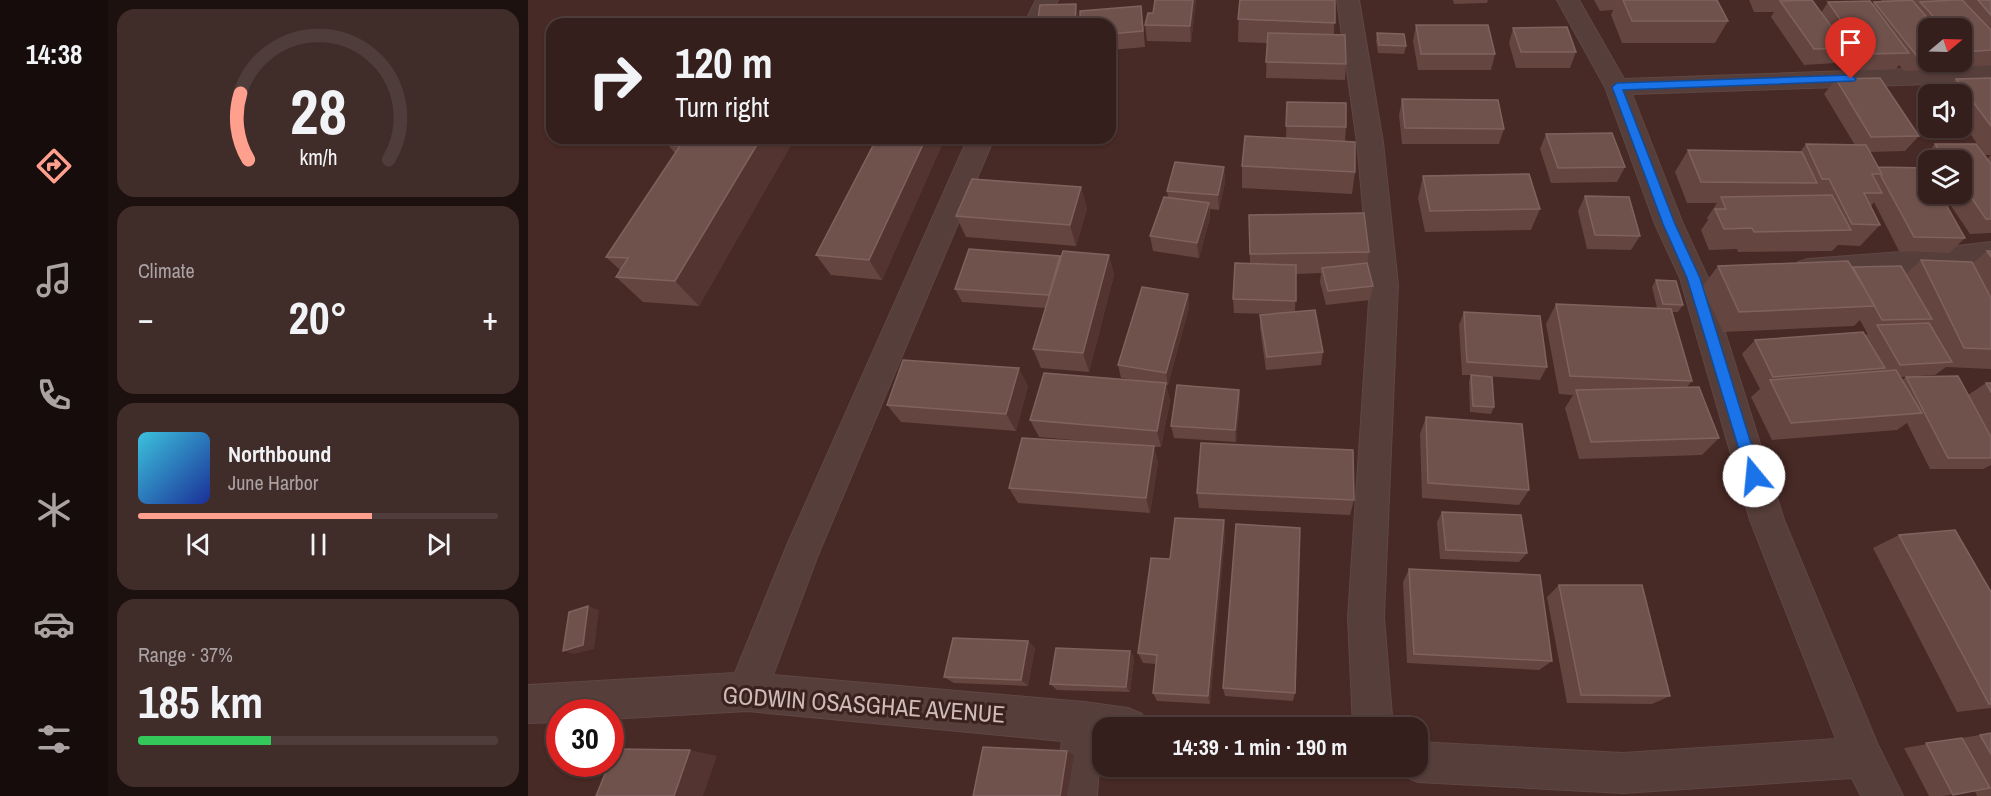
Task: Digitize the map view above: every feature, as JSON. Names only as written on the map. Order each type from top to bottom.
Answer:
[{"type":"street","points":[[1038,18],[1047,0]]},
{"type":"street","points":[[1348,0],[1370,141],[1384,285],[1366,617],[1372,717]]},
{"type":"street","points":[[1568,0],[1617,87],[1669,224],[1705,277],[1767,520],[1863,757],[1882,796]]},
{"type":"street","points":[[1617,87],[1991,74]]},
{"type":"street","points":[[747,692],[800,555],[978,144]]},
{"type":"street","points":[[1787,271],[1915,262],[1991,253]]},
{"type":"street","name":"GODWIN OSASGHAE AVENUE","points":[[528,704],[747,692],[1092,723]]},
{"type":"street","points":[[1076,796],[1084,722]]},
{"type":"street","points":[[1428,763],[1623,773],[1863,757]]},
{"type":"building","points":[[1155,0],[1193,0],[1190,26],[1145,25],[1148,13],[1153,13]]},
{"type":"building","points":[[1240,0],[1335,0],[1335,23],[1238,19]]},
{"type":"building","points":[[1623,0],[1717,0],[1728,21],[1632,21]]},
{"type":"building","points":[[1812,0],[1847,48],[1814,49],[1780,1]]},
{"type":"building","points":[[1912,0],[1927,18],[1918,18],[1918,55],[1916,55],[1874,2]]},
{"type":"building","points":[[1962,0],[1991,30],[1991,50],[1972,51],[1972,18],[1935,18],[1920,2]]},
{"type":"building","points":[[1978,0],[1991,0],[1991,15]]},
{"type":"building","points":[[1870,1],[1909,53],[1864,54],[1828,2]]},
{"type":"building","points":[[1076,4],[1075,18],[1038,18],[1040,5]]},
{"type":"building","points":[[1141,6],[1143,31],[1116,33],[1116,18],[1080,18],[1080,11]]},
{"type":"building","points":[[1416,25],[1488,25],[1495,54],[1421,54]]},
{"type":"building","points":[[1567,27],[1576,52],[1521,52],[1513,28]]},
{"type":"building","points":[[1268,33],[1345,35],[1346,64],[1266,62]]},
{"type":"building","points":[[1377,33],[1404,34],[1406,46],[1379,45]]},
{"type":"building","points":[[1880,78],[1918,136],[1871,137],[1836,79]]},
{"type":"building","points":[[1991,78],[1991,126],[1972,100],[1972,84],[1960,84],[1956,79]]},
{"type":"building","points":[[1402,99],[1498,100],[1504,129],[1405,128]]},
{"type":"building","points":[[1287,102],[1346,103],[1346,127],[1286,126]]},
{"type":"building","points":[[1612,133],[1625,167],[1558,168],[1546,134]]},
{"type":"building","points":[[1245,136],[1355,142],[1355,172],[1242,166]]},
{"type":"building","points":[[757,144],[675,281],[616,277],[628,258],[606,257],[680,146],[668,145]]},
{"type":"building","points":[[874,144],[923,144],[869,260],[816,255]]},
{"type":"building","points":[[1806,144],[1866,145],[1882,174],[1872,174],[1882,193],[1864,193],[1880,225],[1852,224],[1829,179],[1822,179]]},
{"type":"building","points":[[1935,144],[1976,144],[1991,164],[1991,219],[1986,219],[1972,199],[1972,150],[1939,150]]},
{"type":"building","points":[[1688,150],[1802,152],[1817,183],[1701,182]]},
{"type":"building","points":[[1175,162],[1224,167],[1218,195],[1167,191]]},
{"type":"building","points":[[1878,167],[1918,168],[1918,204],[1946,204],[1965,238],[1914,237]]},
{"type":"building","points":[[1529,174],[1540,209],[1430,211],[1423,176]]},
{"type":"building","points":[[972,179],[1081,187],[1070,225],[956,216]]},
{"type":"building","points":[[1832,195],[1851,230],[1754,232],[1752,228],[1724,229],[1715,209],[1726,209],[1721,197]]},
{"type":"building","points":[[1585,196],[1629,197],[1640,236],[1595,235]]},
{"type":"building","points":[[1164,197],[1209,203],[1197,243],[1150,236]]},
{"type":"building","points":[[1364,213],[1369,252],[1250,254],[1249,215]]},
{"type":"building","points":[[969,249],[1060,256],[1049,295],[955,289]]},
{"type":"building","points":[[1063,251],[1109,255],[1083,353],[1033,349]]},
{"type":"building","points":[[1921,260],[1972,262],[1991,298],[1991,349],[1964,348]]},
{"type":"building","points":[[1848,261],[1875,306],[1739,312],[1718,266]]},
{"type":"building","points":[[1235,263],[1296,265],[1296,301],[1233,299]]},
{"type":"building","points":[[1367,263],[1373,286],[1328,291],[1322,268]]},
{"type":"building","points":[[1901,266],[1932,319],[1882,320],[1853,267]]},
{"type":"building","points":[[1656,280],[1676,281],[1683,305],[1663,304]]},
{"type":"building","points":[[1142,287],[1188,294],[1166,373],[1118,365]]},
{"type":"building","points":[[1556,304],[1671,309],[1692,381],[1570,376]]},
{"type":"building","points":[[1315,310],[1323,352],[1267,357],[1260,315]]},
{"type":"building","points":[[1464,312],[1540,316],[1547,367],[1467,362]]},
{"type":"building","points":[[1929,323],[1952,362],[1900,365],[1877,325]]},
{"type":"building","points":[[1863,332],[1885,368],[1773,377],[1755,340]]},
{"type":"building","points":[[903,360],[1019,368],[1006,414],[887,405]]},
{"type":"building","points":[[1896,370],[1922,413],[1791,423],[1770,380]]},
{"type":"building","points":[[1044,373],[1166,383],[1157,431],[1030,420]]},
{"type":"building","points":[[1471,375],[1492,377],[1494,407],[1473,406]]},
{"type":"building","points":[[1958,376],[1991,437],[1991,458],[1948,458],[1906,377]]},
{"type":"building","points":[[1177,385],[1239,390],[1235,430],[1171,426]]},
{"type":"building","points":[[1699,387],[1719,438],[1591,442],[1576,390]]},
{"type":"building","points":[[1426,417],[1522,424],[1529,490],[1428,483]]},
{"type":"building","points":[[1022,438],[1154,446],[1146,498],[1009,488]]},
{"type":"building","points":[[1201,443],[1353,450],[1354,500],[1197,493]]},
{"type":"building","points":[[1442,512],[1521,515],[1527,553],[1446,550]]},
{"type":"building","points":[[1175,518],[1224,520],[1208,696],[1153,693],[1157,655],[1138,653],[1151,558],[1170,559]]},
{"type":"building","points":[[1236,524],[1300,528],[1295,693],[1223,688]]},
{"type":"building","points":[[1955,530],[1991,592],[1991,704],[1899,535]]},
{"type":"building","points":[[1409,569],[1540,575],[1552,661],[1414,654]]},
{"type":"building","points":[[1559,585],[1642,585],[1670,696],[1581,695]]},
{"type":"building","points":[[588,606],[583,645],[563,651],[569,612]]},
{"type":"building","points":[[953,638],[1028,641],[1021,680],[944,677]]},
{"type":"building","points":[[1056,648],[1130,651],[1126,687],[1050,684]]},
{"type":"building","points":[[1991,733],[1991,754],[1980,735]]},
{"type":"building","points":[[1962,738],[1990,788],[1953,795],[1926,743]]},
{"type":"building","points":[[983,747],[1067,751],[1060,796],[973,796]]},
{"type":"building","points":[[624,749],[690,750],[674,796],[596,796],[604,777],[624,777]]},
{"type":"route","points":[[1754,476],[1694,278],[1669,224],[1617,87],[1851,79]]}]
